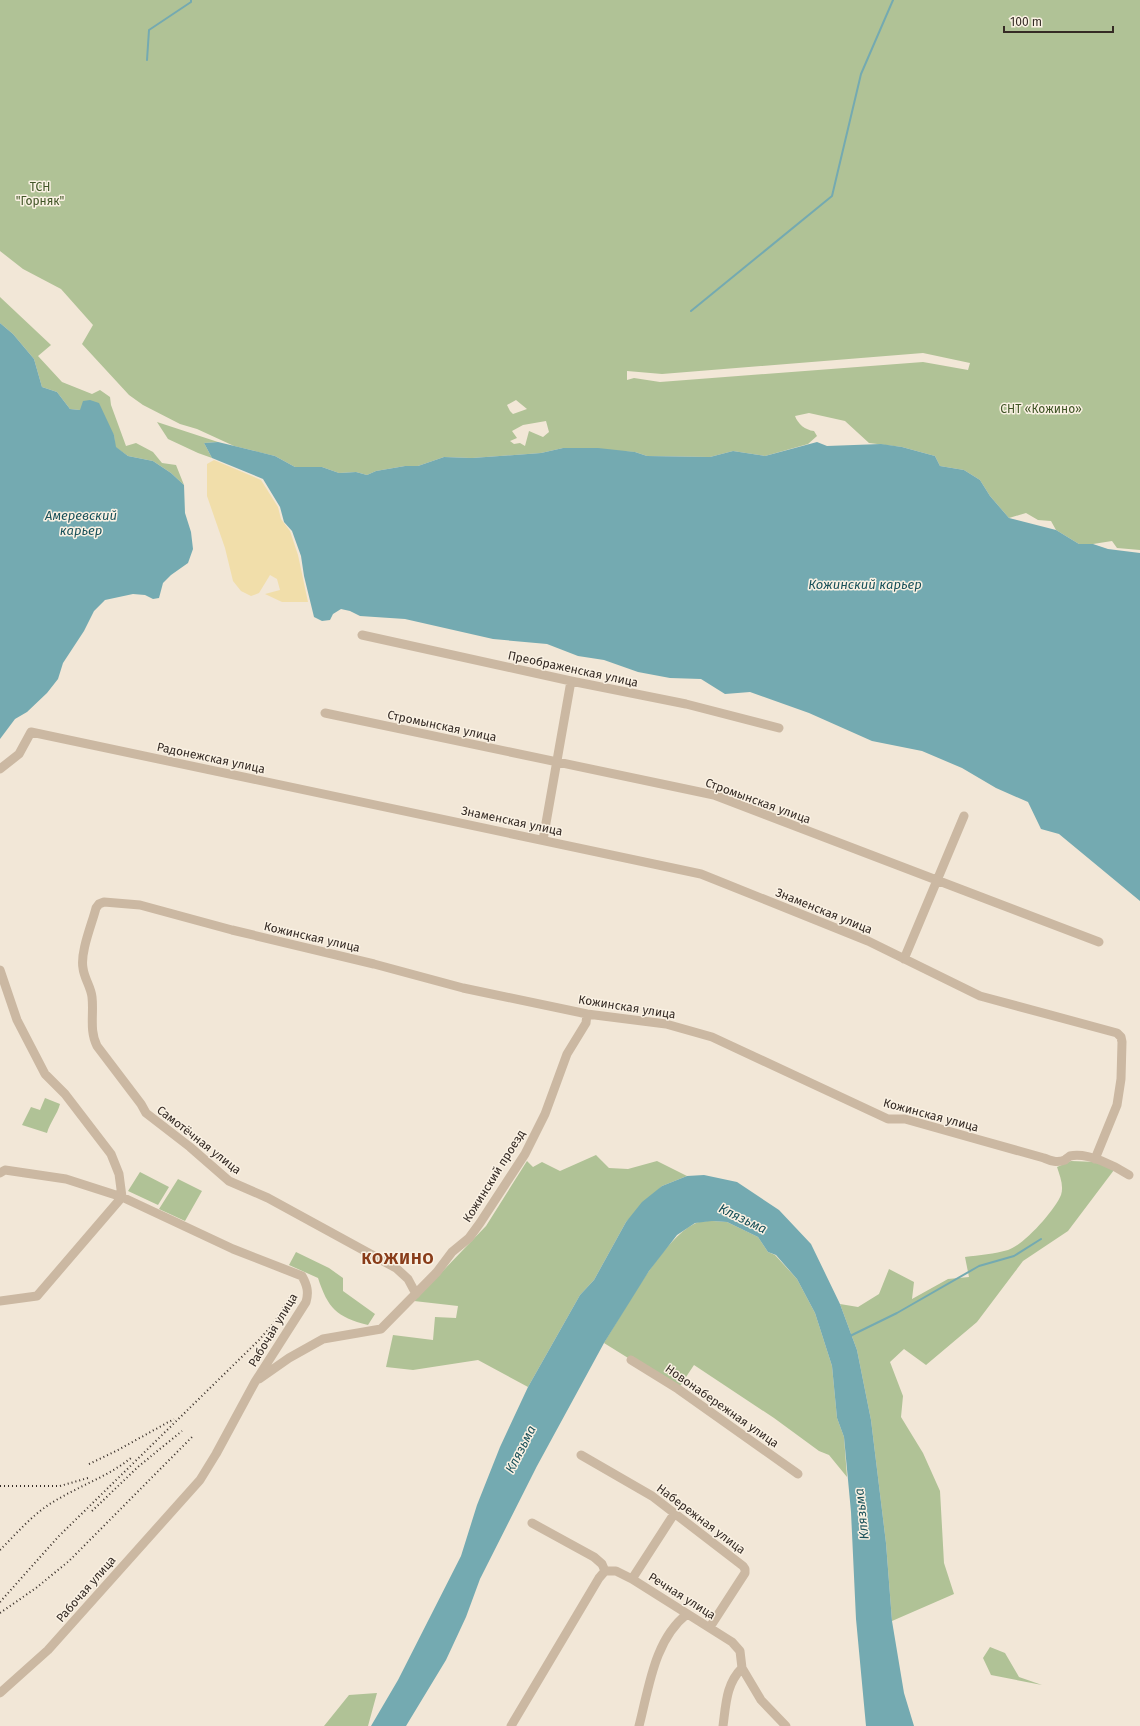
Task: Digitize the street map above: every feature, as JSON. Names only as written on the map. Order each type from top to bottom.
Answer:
[{"type":"street","name":"Преображенская улица","points":[[362,635],[571,681],[686,704],[779,728]]},
{"type":"street","points":[[543,840],[558,762],[571,681]]},
{"type":"street","name":"Стромынская улица","points":[[325,713],[714,795],[1099,942]]},
{"type":"street","name":"Радонежская улица","points":[[0,769],[19,754],[31,732],[386,807]]},
{"type":"street","name":"Знаменская улица","points":[[386,807],[701,874],[868,941],[980,996],[1110,1031],[1121,1036],[1121,1079],[1117,1105],[1095,1159]]},
{"type":"street","points":[[904,959],[964,816]]},
{"type":"street","name":"Кожинская улица","points":[[104,902],[140,905],[232,930],[374,964],[463,988],[587,1014],[666,1024],[712,1037],[888,1119],[905,1119],[1054,1162],[1064,1160],[1070,1156],[1095,1159],[1110,1164],[1129,1175]]},
{"type":"street","name":"Самотёчная улица","points":[[104,902],[99,904],[96,908],[82,960],[83,970],[89,984],[92,998],[91,1022],[94,1040],[142,1104],[146,1113],[190,1147],[229,1181],[268,1198],[396,1268],[408,1278],[416,1294]]},
{"type":"street","points":[[0,970],[17,1020],[45,1074],[65,1094],[111,1154],[119,1174],[122,1197],[36,1296],[0,1301]]},
{"type":"street","name":"Кожинский проезд","points":[[255,1382],[289,1358],[323,1339],[381,1329],[437,1272],[452,1252],[469,1238],[525,1154],[545,1114],[567,1054],[586,1023],[587,1014]]},
{"type":"street","name":"Рабочая улица","points":[[0,1174],[5,1170],[66,1179],[122,1197],[233,1249],[302,1276],[307,1286],[306,1302],[255,1382],[216,1454],[200,1480],[38,1660],[0,1693]]},
{"type":"street","name":"Новонабережная улица","points":[[632,1360],[678,1389],[798,1474]]},
{"type":"street","name":"Набережная улица","points":[[581,1455],[652,1496],[743,1566],[745,1573],[710,1627]]},
{"type":"street","points":[[632,1580],[674,1514]]},
{"type":"street","points":[[512,1726],[599,1578],[605,1572],[602,1564],[594,1557],[532,1523]]},
{"type":"street","name":"Речная улица","points":[[605,1572],[616,1571],[710,1627],[732,1642],[740,1651],[742,1668],[761,1700],[786,1726]]},
{"type":"street","points":[[639,1726],[654,1669],[665,1639],[672,1628],[686,1614]]},
{"type":"street","points":[[724,1726],[726,1697],[734,1676],[742,1668]]},
{"type":"green space","points":[[0,0],[1140,0],[1140,550],[1117,548],[1112,541],[1093,544],[1079,544],[1056,530],[1051,521],[1038,520],[1026,513],[1009,518],[990,496],[980,480],[964,470],[940,466],[935,456],[902,447],[869,443],[845,421],[809,413],[795,416],[802,426],[814,431],[817,436],[808,444],[765,456],[733,451],[710,457],[647,456],[635,452],[563,448],[541,453],[472,458],[444,457],[418,466],[405,466],[376,471],[367,475],[356,472],[339,473],[322,467],[295,467],[275,456],[234,446],[197,429],[180,424],[143,405],[129,395],[82,344],[93,325],[61,289],[23,269],[0,251]],"holes":[[[923,353],[970,363],[968,370],[923,362],[660,382],[634,378],[627,380],[627,371],[662,374]],[[516,400],[527,409],[513,414],[507,405]],[[546,421],[549,432],[543,437],[529,431],[525,446],[520,443],[514,444],[510,441],[517,438],[512,431],[523,425]]]},
{"type":"green space","points":[[0,297],[51,345],[38,356],[62,382],[92,394],[100,390],[110,397],[111,405],[126,446],[136,443],[153,452],[162,463],[176,465],[184,485],[171,473],[153,461],[128,456],[115,447],[114,435],[80,410],[70,409],[57,392],[42,387],[34,359],[13,334],[0,323]]},
{"type":"green space","points":[[157,422],[218,442],[204,443],[212,458],[168,439]]},
{"type":"green space","points":[[45,1098],[60,1104],[47,1133],[22,1125],[31,1107],[40,1110]]},
{"type":"green space","points":[[596,1155],[609,1168],[628,1169],[657,1161],[687,1176],[662,1186],[626,1222],[594,1280],[580,1295],[528,1387],[478,1360],[413,1370],[386,1367],[393,1335],[433,1340],[435,1317],[456,1318],[458,1306],[414,1301],[486,1226],[527,1161],[533,1167],[542,1162],[560,1171]]},
{"type":"green space","points":[[1071,1161],[1097,1162],[1114,1170],[1068,1231],[1023,1261],[977,1322],[926,1365],[904,1349],[890,1362],[903,1396],[901,1417],[923,1453],[940,1491],[944,1563],[954,1594],[892,1621],[886,1543],[871,1420],[857,1350],[840,1304],[858,1307],[879,1294],[889,1269],[914,1282],[912,1299],[948,1279],[969,1277],[965,1257],[1008,1250],[1015,1247],[1046,1218],[1058,1201],[1062,1192],[1057,1167]]},
{"type":"green space","points":[[140,1172],[169,1187],[158,1205],[128,1191]]},
{"type":"green space","points":[[178,1179],[202,1191],[185,1221],[159,1209]]},
{"type":"green space","points":[[712,1221],[727,1222],[758,1237],[768,1252],[775,1255],[797,1279],[815,1313],[832,1366],[837,1418],[844,1437],[847,1477],[829,1455],[819,1451],[774,1418],[694,1365],[678,1389],[604,1343],[644,1278],[669,1245],[682,1232],[694,1224]]},
{"type":"green space","points":[[296,1252],[329,1268],[343,1278],[343,1291],[375,1314],[368,1325],[341,1315],[330,1304],[318,1278],[289,1265]]},
{"type":"green space","points":[[990,1647],[1005,1653],[1019,1677],[1042,1685],[991,1675],[983,1658]]},
{"type":"green space","points":[[377,1693],[368,1726],[324,1726],[349,1695]]},
{"type":"sand","points":[[214,460],[261,480],[278,507],[281,519],[290,531],[298,555],[308,602],[282,602],[265,594],[280,590],[277,579],[270,575],[259,593],[251,596],[241,591],[233,581],[225,548],[207,496],[207,464]]},
{"type":"water","name":"Амеревский карьер","points":[[0,323],[13,334],[34,359],[42,387],[57,392],[70,409],[80,410],[83,401],[90,400],[99,403],[114,435],[116,447],[128,456],[153,461],[171,473],[184,485],[185,513],[191,532],[193,549],[188,563],[171,575],[163,583],[159,598],[153,599],[145,595],[133,594],[105,600],[94,611],[84,631],[63,663],[58,679],[47,693],[27,712],[15,719],[0,739]]},
{"type":"water","name":"Кожинский карьер","points":[[218,442],[275,456],[295,467],[322,467],[339,473],[356,472],[367,475],[376,471],[405,466],[418,466],[444,457],[472,458],[541,453],[563,448],[598,448],[635,452],[647,456],[710,457],[733,451],[765,456],[817,442],[827,446],[881,444],[902,447],[935,456],[940,466],[964,470],[980,480],[990,496],[1009,518],[1056,530],[1079,544],[1093,544],[1108,549],[1140,553],[1140,901],[1059,834],[1041,829],[1028,802],[996,788],[962,768],[922,751],[872,741],[809,713],[750,692],[725,694],[701,679],[670,678],[638,672],[604,660],[578,656],[547,644],[493,639],[405,619],[360,616],[350,611],[341,609],[333,614],[330,620],[322,621],[314,617],[304,576],[301,556],[292,531],[284,522],[280,507],[263,479],[212,458],[204,443]]},
{"type":"water","name":"Клязьма","points":[[704,1175],[737,1182],[779,1210],[811,1244],[840,1304],[857,1350],[871,1420],[886,1543],[892,1621],[904,1693],[914,1726],[866,1726],[856,1619],[851,1512],[844,1437],[837,1418],[832,1366],[815,1313],[797,1279],[776,1255],[768,1252],[758,1237],[727,1222],[712,1221],[695,1223],[677,1235],[649,1271],[604,1343],[537,1466],[480,1579],[466,1617],[446,1660],[406,1726],[371,1726],[398,1680],[461,1556],[477,1505],[500,1447],[528,1387],[580,1295],[594,1280],[626,1222],[642,1202],[662,1186],[687,1176]]},
{"type":"waterway","points":[[147,60],[149,30],[191,2],[191,0]]},
{"type":"waterway","points":[[691,311],[832,196],[861,74],[893,0]]},
{"type":"waterway","points":[[850,1336],[897,1313],[979,1266],[1014,1256],[1041,1239]]},
{"type":"railway","points":[[0,1602],[58,1537],[259,1340],[274,1323],[289,1298]]},
{"type":"railway","points":[[89,1464],[174,1419]]},
{"type":"railway","points":[[92,1511],[139,1466],[182,1431]]},
{"type":"railway","points":[[0,1613],[36,1588],[69,1561],[192,1437]]},
{"type":"railway","points":[[0,1550],[25,1524],[46,1507],[63,1496],[112,1471],[131,1458]]},
{"type":"railway","points":[[0,1486],[60,1486],[88,1478]]},
{"type":"district","name":"КОЖИНО","points":[[398,1258]]},
{"type":"park label","name":"ТСН \"Горняк\"","points":[[40,194]]},
{"type":"park label","name":"СНТ «Кожино»","points":[[1041,409]]}]
